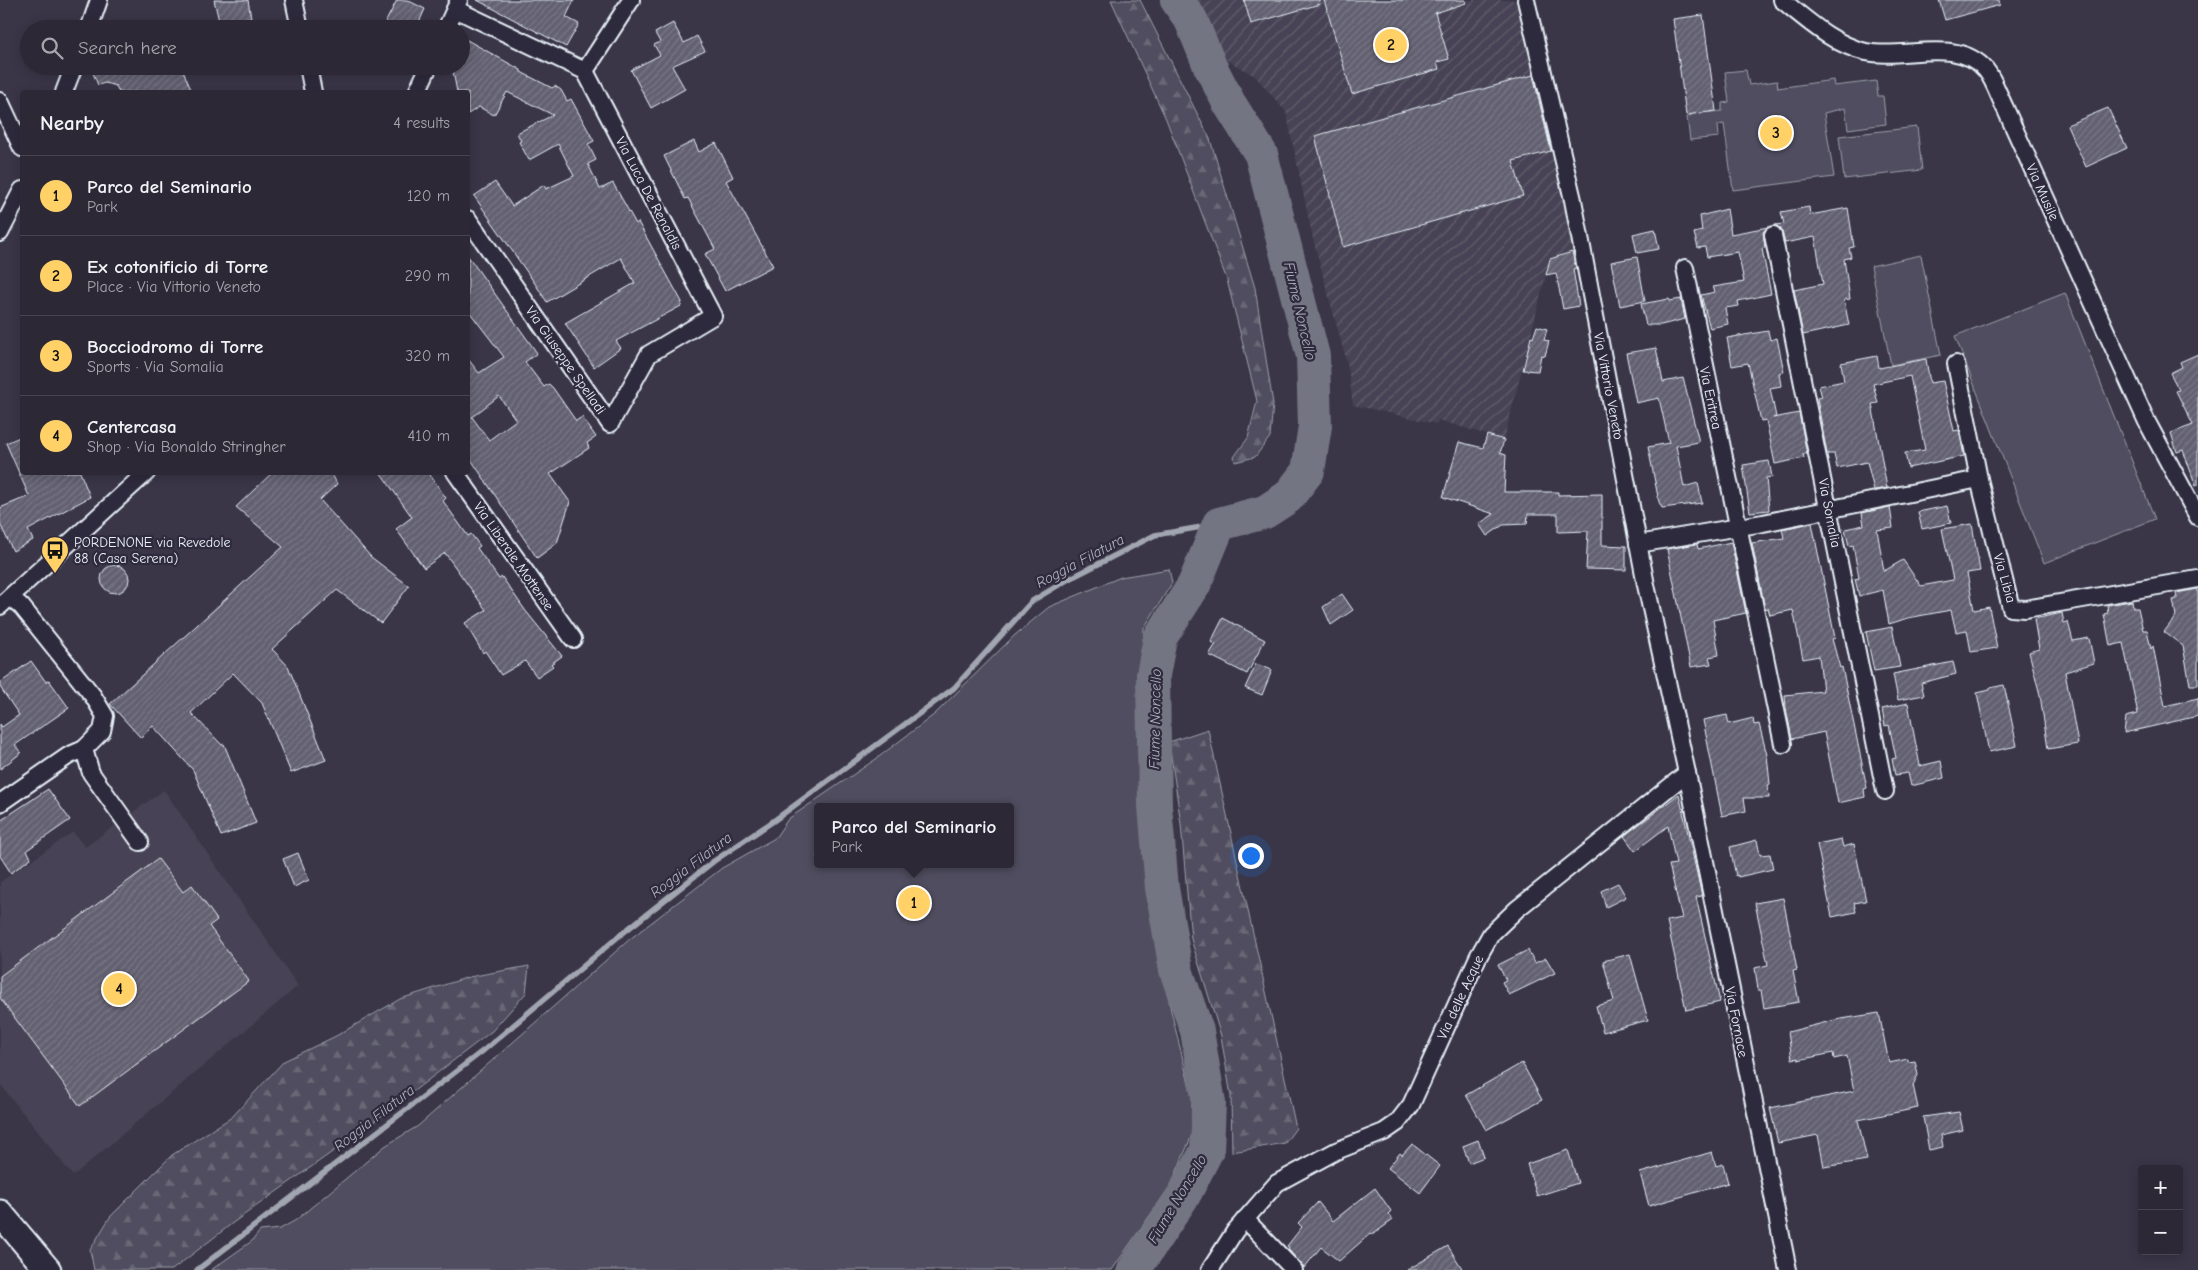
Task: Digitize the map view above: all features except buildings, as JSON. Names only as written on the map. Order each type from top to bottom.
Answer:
[{"type":"main road","points":[[0,1214],[48,1270]]},
{"type":"street","points":[[92,20],[100,0]]},
{"type":"street","points":[[294,0],[298,20]]},
{"type":"street","points":[[450,20],[457,4],[585,71],[631,0]]},
{"type":"street","name":"Via Vittorio Veneto","points":[[1526,0],[1573,200],[1638,544],[1687,773]]},
{"type":"street","name":"Via Musile","points":[[1782,0],[1812,24],[1843,44],[1866,52],[1893,54],[1950,52],[1968,56],[1986,70],[2009,116],[2147,422],[2198,517]]},
{"type":"street","name":"Via Luca De Renaldis","points":[[585,71],[713,316]]},
{"type":"street","points":[[65,90],[71,75]]},
{"type":"street","points":[[310,75],[313,90]]},
{"type":"street","points":[[417,90],[424,75]]},
{"type":"street","points":[[0,101],[20,144]]},
{"type":"street","points":[[0,233],[20,194]]},
{"type":"street","name":"Via Giuseppe Spelladi","points":[[470,222],[610,424],[648,354],[713,316]]},
{"type":"street","name":"Via Somalia","points":[[1773,236],[1885,791]]},
{"type":"street","name":"Via Eritrea","points":[[1685,268],[1783,744]]},
{"type":"street","name":"Via Libia","points":[[1956,364],[1980,479],[2011,608],[2025,609],[2198,579]]},
{"type":"street","points":[[0,804],[68,756],[84,749],[102,731],[105,716],[93,696],[28,614],[5,602],[144,475]]},
{"type":"street","name":"Via Liberale Mottense","points":[[457,475],[573,639]]},
{"type":"street","points":[[1638,544],[1738,528],[1980,479]]},
{"type":"street","points":[[84,749],[91,773],[140,842]]},
{"type":"street","name":"Via delle Acque","points":[[1210,1270],[1235,1231],[1276,1183],[1336,1151],[1384,1132],[1397,1123],[1411,1104],[1478,957],[1491,934],[1517,909],[1687,773]]},
{"type":"street","name":"Via Fornace","points":[[1687,773],[1788,1270]]},
{"type":"street","points":[[1246,1219],[1294,1270]]},
{"type":"shaded area","points":[[1197,0],[1518,0],[1566,197],[1572,252],[1550,259],[1504,440],[1438,420],[1437,424],[1353,405],[1348,367],[1313,239],[1286,112],[1255,76],[1214,53],[1212,36],[1198,8]]},
{"type":"shaded area","points":[[164,790],[298,986],[73,1176],[0,1084],[0,882],[73,832],[85,847]]},
{"type":"green space","points":[[1111,0],[1140,0],[1210,139],[1255,288],[1273,404],[1270,437],[1255,457],[1235,462],[1234,457],[1248,438],[1257,401],[1227,280],[1166,119]]},
{"type":"green space","points":[[1746,70],[1749,85],[1777,81],[1778,88],[1833,80],[1834,86],[1876,81],[1878,96],[1883,96],[1886,124],[1848,129],[1845,108],[1824,113],[1834,177],[1733,190],[1724,124],[1718,125],[1719,137],[1690,140],[1687,117],[1691,116],[1691,114],[1722,111],[1722,103],[1729,102],[1725,72]]},
{"type":"green space","points":[[1917,127],[1922,170],[1844,179],[1839,136]]},
{"type":"green space","points":[[1921,255],[1941,355],[1891,365],[1871,266]]},
{"type":"green space","points":[[2065,293],[2155,519],[2044,563],[1955,336]]},
{"type":"green space","points":[[1169,569],[1172,583],[1144,628],[1138,749],[1145,835],[1158,943],[1171,1011],[1192,1096],[1192,1135],[1171,1185],[1112,1270],[211,1270],[252,1241],[260,1231],[280,1229],[296,1220],[385,1146],[418,1126],[630,939],[722,868],[775,838],[788,819],[876,759],[935,714],[1015,635],[1049,607],[1121,577]]},
{"type":"green space","points":[[1208,729],[1296,1128],[1285,1143],[1232,1152],[1231,1096],[1221,1036],[1191,939],[1181,824],[1169,742]]},
{"type":"green space","points":[[529,966],[526,993],[492,1031],[363,1130],[234,1222],[172,1270],[94,1270],[90,1250],[110,1217],[172,1155],[232,1117],[284,1061],[336,1036],[400,999],[469,977]]},
{"type":"waterway","name":"Fiume Noncello","points":[[1134,1270],[1185,1193],[1207,1150],[1209,1103],[1197,1031],[1176,970],[1162,888],[1155,806],[1153,675],[1160,638],[1194,585],[1219,524],[1265,512],[1288,497],[1308,471],[1315,426],[1313,356],[1261,154],[1229,103],[1210,66],[1191,20],[1177,0]]},
{"type":"waterway","name":"Roggia Filatura","points":[[197,1270],[484,1050],[619,936],[714,861],[772,822],[954,688],[1032,601],[1069,579],[1155,535],[1219,524]]},
{"type":"place","name":"Ex cotonificio di Torre","points":[[1391,45]]},
{"type":"place","name":"Bocciodromo di Torre","points":[[1776,133]]},
{"type":"place","name":"PORDENONE via Revedole 88 (Casa Serena)","points":[[55,574]]},
{"type":"place","name":"Parco del Seminario","points":[[914,903]]},
{"type":"place","name":"Centercasa","points":[[119,989]]}]
